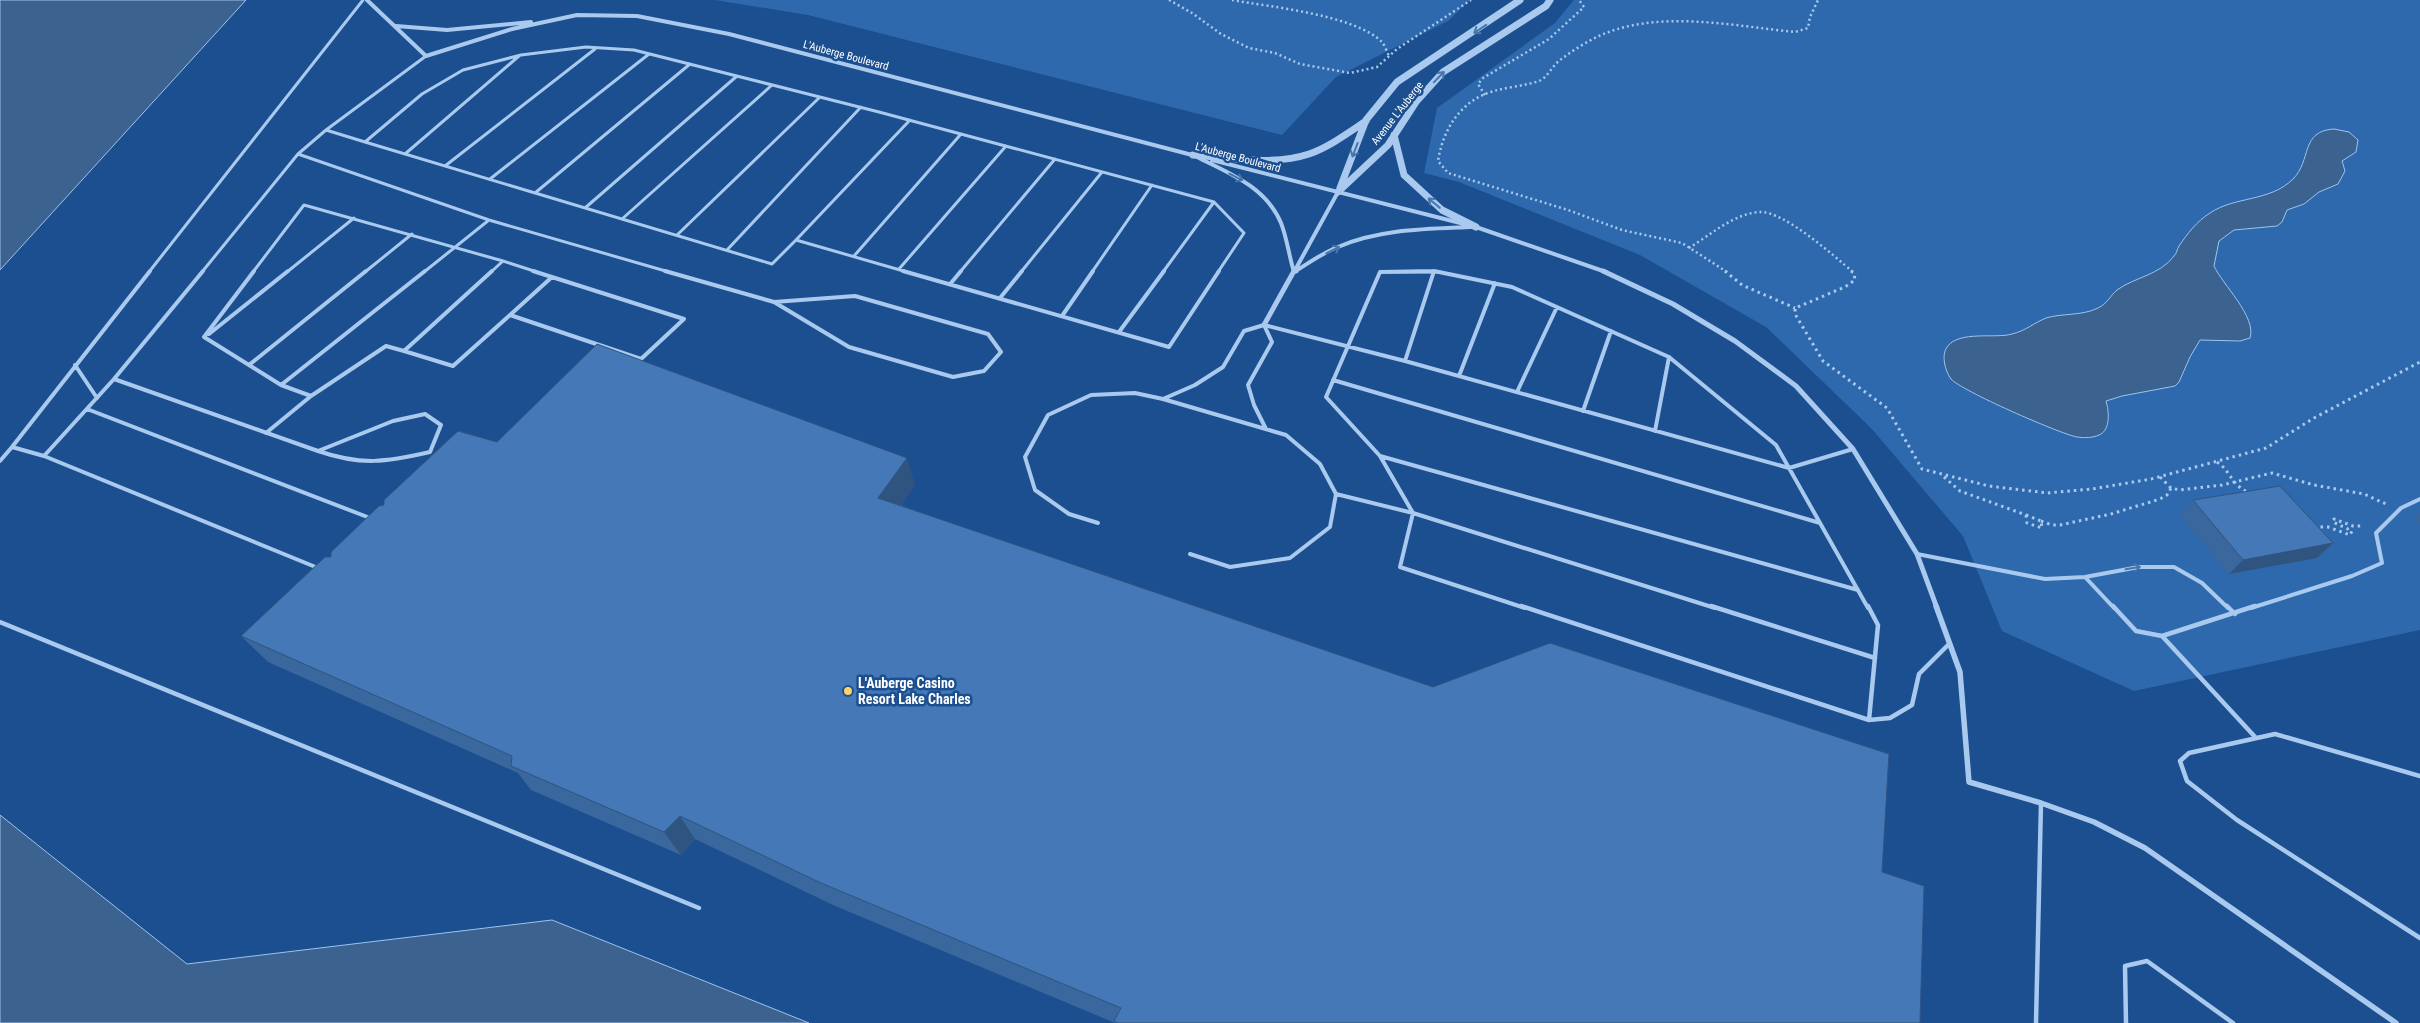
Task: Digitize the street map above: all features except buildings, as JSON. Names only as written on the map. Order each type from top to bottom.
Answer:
[{"type":"street","points":[[367,0],[426,56]]},
{"type":"street","name":"Avenue L'Auberge","points":[[1264,325],[1338,192],[1366,120],[1397,82],[1434,55],[1478,30],[1520,0]]},
{"type":"street","name":"Avenue L'Auberge","points":[[1338,192],[1388,145],[1416,102],[1443,72],[1506,33],[1546,6],[1550,0]]},
{"type":"street","name":"L'Auberge Boulevard","points":[[426,56],[512,29],[577,15],[637,16],[729,34],[1476,227],[1604,271],[1673,304],[1735,341],[1796,386],[1853,449],[1916,554],[1960,672],[1969,782],[2041,803]]},
{"type":"street","points":[[394,26],[414,30],[443,32],[552,20]]},
{"type":"street","points":[[1192,154],[1268,159],[1307,154],[1332,142],[1366,120]]},
{"type":"street","points":[[1394,135],[1404,175],[1442,210],[1476,227]]},
{"type":"street","points":[[1192,154],[1250,184],[1270,203],[1281,222],[1294,272],[1337,247],[1367,237],[1399,230],[1476,227]]},
{"type":"street","points":[[2041,803],[2094,822],[2145,848],[2396,1023]]},
{"type":"lane","points":[[0,461],[363,0]]},
{"type":"lane","points":[[445,166],[596,48]]},
{"type":"lane","points":[[365,142],[422,94],[463,70],[521,55],[596,48],[634,50],[861,107],[1214,202],[1244,233],[1169,347],[796,240]]},
{"type":"lane","points":[[490,179],[650,54]]},
{"type":"lane","points":[[405,154],[521,55]]},
{"type":"lane","points":[[44,456],[114,379],[298,154],[326,130],[426,56]]},
{"type":"lane","points":[[535,193],[690,64]]},
{"type":"lane","points":[[585,208],[737,76]]},
{"type":"lane","points":[[622,219],[772,85]]},
{"type":"lane","points":[[677,235],[820,97]]},
{"type":"lane","points":[[727,250],[861,107]]},
{"type":"lane","points":[[326,130],[772,264],[910,120]]},
{"type":"lane","points":[[854,256],[961,134]]},
{"type":"lane","points":[[899,269],[1006,146]]},
{"type":"lane","points":[[298,154],[489,220],[774,302],[849,347],[953,377],[984,371],[1001,352],[988,334],[854,296],[774,302]]},
{"type":"lane","points":[[951,283],[1055,159]]},
{"type":"lane","points":[[1000,298],[1102,172]]},
{"type":"lane","points":[[1062,316],[1152,185]]},
{"type":"lane","points":[[1119,332],[1214,202]]},
{"type":"lane","points":[[204,337],[304,204],[458,247],[684,318],[641,359],[510,315]]},
{"type":"lane","points":[[204,337],[354,218]]},
{"type":"lane","points":[[281,385],[458,247],[489,220]]},
{"type":"lane","points":[[248,365],[412,234]]},
{"type":"lane","points":[[404,351],[504,261]]},
{"type":"lane","points":[[1405,362],[1434,271]]},
{"type":"lane","points":[[1869,720],[1878,625],[1776,445],[1669,357],[1512,287],[1434,271],[1380,272],[1326,397],[1380,456],[1413,513],[1400,567],[1869,720],[1890,718],[1912,705],[1919,674],[1949,644]]},
{"type":"lane","points":[[266,433],[312,396],[386,346],[453,366],[552,277]]},
{"type":"lane","points":[[1459,376],[1496,283]]},
{"type":"lane","points":[[1516,392],[1557,307]]},
{"type":"lane","points":[[1163,399],[1195,385],[1223,367],[1244,331],[1264,325],[1459,376],[1789,468],[1853,449]]},
{"type":"lane","points":[[1264,325],[1272,342],[1248,385],[1254,405],[1266,429]]},
{"type":"lane","points":[[1583,411],[1611,331]]},
{"type":"lane","points":[[204,337],[281,385],[312,396]]},
{"type":"lane","points":[[1656,431],[1669,357]]},
{"type":"lane","points":[[75,365],[97,398]]},
{"type":"lane","points":[[114,379],[341,460],[386,462],[430,452],[441,425],[425,414],[393,421],[317,451]]},
{"type":"lane","points":[[1333,380],[1820,523]]},
{"type":"lane","points":[[1098,523],[1069,514],[1035,490],[1025,457],[1048,415],[1091,395],[1135,393],[1163,399],[1286,435],[1320,464],[1336,494],[1330,527],[1290,558],[1230,567],[1190,554]]},
{"type":"lane","points":[[87,409],[374,520]]},
{"type":"lane","points":[[12,447],[44,456],[324,570]]},
{"type":"lane","points":[[1380,456],[1858,590]]},
{"type":"lane","points":[[1336,494],[1413,513],[1875,658]]},
{"type":"lane","points":[[2085,577],[2136,631],[2162,636],[2352,576],[2382,562],[2376,533],[2388,519],[2410,502],[2420,500]]},
{"type":"lane","points":[[1916,554],[2045,580],[2085,577],[2139,567],[2174,567],[2202,583],[2235,614]]},
{"type":"lane","points":[[0,622],[699,908]]},
{"type":"lane","points":[[2162,636],[2256,738]]},
{"type":"lane","points":[[2420,776],[2276,734],[2189,754],[2180,761],[2187,781],[2238,820],[2420,938]]},
{"type":"lane","points":[[2036,1023],[2041,803]]},
{"type":"lane","points":[[2126,1023],[2125,966],[2147,961],[2233,1023]]},
{"type":"path","points":[[1169,0],[1203,20],[1221,34],[1249,48],[1275,53],[1300,64],[1350,73],[1362,72],[1377,67],[1389,56],[1471,0]]},
{"type":"path","points":[[1232,0],[1310,12],[1362,30],[1380,40],[1390,53],[1389,56]]},
{"type":"path","points":[[1485,94],[1478,84],[1485,76],[1498,66],[1540,46],[1578,15],[1584,7],[1579,0]]},
{"type":"path","points":[[1689,248],[1743,216],[1764,212],[1786,221],[1854,273],[1855,280],[1845,287],[1795,308],[1742,285],[1720,266],[1689,248],[1666,239],[1622,230],[1568,210],[1448,173],[1438,160],[1442,137],[1460,111],[1485,94],[1541,80],[1562,59],[1599,36],[1625,26],[1683,23],[1795,32],[1808,28],[1810,17],[1818,0]]},
{"type":"path","points":[[1795,308],[1795,314],[1823,361],[1887,408],[1922,469],[1943,476],[1988,486],[2047,493],[2092,489],[2160,477],[2266,448],[2314,418],[2420,362]]},
{"type":"path","points":[[2217,461],[2225,467],[2226,475],[2241,490],[2258,491]]},
{"type":"path","points":[[2160,477],[2171,488],[2188,489],[2234,482],[2272,473],[2314,485],[2364,494],[2391,507],[2386,510]]},
{"type":"path","points":[[1943,476],[1960,491],[2053,525],[2067,524],[2121,512],[2158,499],[2168,494],[2171,488]]},
{"type":"path","points":[[2026,515],[2042,521],[2042,528],[2027,523],[2026,515]]},
{"type":"path","points":[[2310,527],[2328,527],[2350,535],[2352,531],[2332,522],[2334,519],[2359,528],[2368,524]]},
{"type":"shaded area","points":[[0,0],[246,0],[0,270]]},
{"type":"shaded area","points":[[715,0],[1470,0],[1448,21],[1336,77],[1282,135],[808,15]]},
{"type":"shaded area","points":[[1574,0],[2420,0],[2420,630],[2134,691],[2002,631],[1963,536],[1871,428],[1766,327],[1640,255],[1459,182],[1424,173],[1437,108],[1555,23]]},
{"type":"shaded area","points":[[2334,129],[2349,132],[2358,140],[2356,152],[2342,161],[2345,171],[2338,184],[2319,192],[2304,204],[2287,210],[2282,222],[2277,226],[2234,230],[2219,241],[2214,266],[2244,311],[2251,330],[2250,338],[2240,341],[2200,340],[2179,382],[2175,386],[2106,401],[2108,415],[2106,429],[2099,435],[2085,438],[2067,434],[2032,420],[1958,385],[1951,379],[1947,372],[1944,354],[1947,347],[1953,342],[1960,338],[2012,334],[2046,318],[2092,311],[2101,306],[2117,290],[2162,268],[2175,255],[2179,246],[2193,228],[2210,213],[2230,204],[2274,192],[2284,186],[2299,171],[2311,141],[2316,135],[2323,131]]},
{"type":"shaded area","points":[[0,815],[187,964],[552,920],[809,1023],[0,1023]]},
{"type":"place","name":"L'Auberge Casino Resort Lake Charles","points":[[848,691]]}]
